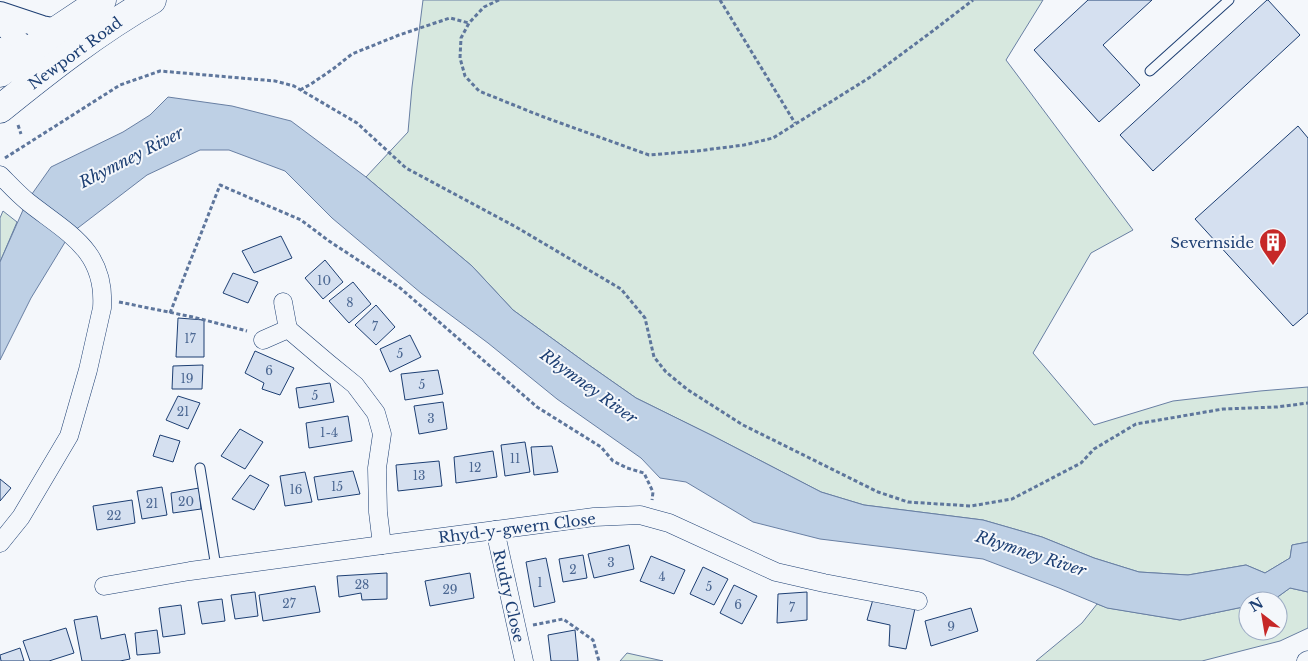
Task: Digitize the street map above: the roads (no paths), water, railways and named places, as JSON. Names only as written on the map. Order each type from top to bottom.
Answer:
[{"type":"main road","name":"Newport Road","points":[[10,60],[102,0]]},
{"type":"main road","name":"Newport Road","points":[[0,109],[100,33],[152,0]]},
{"type":"street","points":[[0,13],[42,27],[58,30]]},
{"type":"street","points":[[0,19],[10,60],[37,79]]},
{"type":"street","points":[[0,175],[27,201],[70,234],[90,255],[97,268],[102,299],[102,308],[88,370],[69,436],[22,517],[0,543]]},
{"type":"street","points":[[283,302],[288,329],[356,385],[376,413],[382,434],[377,468],[378,512],[382,545]]},
{"type":"street","points":[[263,340],[288,329]]},
{"type":"street","name":"Rhyd-y-gwern Close","points":[[104,586],[216,567],[495,530],[594,517],[640,515],[669,523],[776,572],[824,584],[918,601]]},
{"type":"street","name":"Rudry Close","points":[[495,530],[524,661]]},
{"type":"lane","points":[[1150,71],[1229,0]]},
{"type":"lane","points":[[200,468],[216,567]]},
{"type":"water","name":"Rhymney River","points":[[168,97],[232,106],[291,121],[366,177],[472,266],[513,310],[636,398],[821,492],[864,505],[983,520],[1042,537],[1094,558],[1139,572],[1188,575],[1246,565],[1265,573],[1290,558],[1292,545],[1308,542],[1308,592],[1290,588],[1286,591],[1238,591],[1238,608],[1180,620],[1107,608],[983,559],[820,539],[753,522],[686,482],[660,478],[641,458],[557,399],[488,343],[421,293],[332,218],[285,171],[229,150],[200,150],[147,175],[70,234],[31,298],[0,360],[0,262],[27,201],[51,167],[123,132],[150,115]]},
{"type":"place","name":"Severnside","points":[[1273,266]]}]
